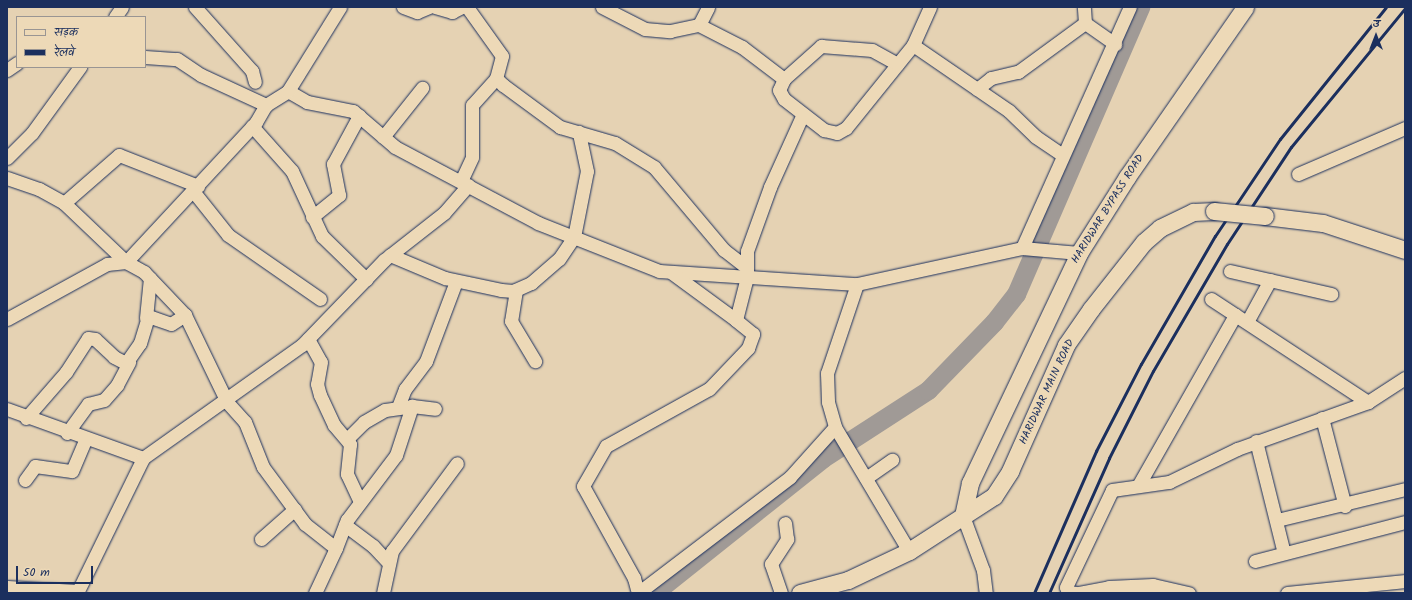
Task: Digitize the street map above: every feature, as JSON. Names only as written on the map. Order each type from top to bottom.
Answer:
[{"type":"main road","name":"HARIDWAR BYPASS ROAD","points":[[963,516],[970,483],[1079,253],[1127,176],[1245,7]]},
{"type":"main road","name":"HARIDWAR MAIN ROAD","points":[[800,593],[848,580],[909,551],[994,496],[1006,477],[1066,345],[1144,242],[1176,218],[1214,211],[1323,223],[1405,250]]},
{"type":"main road","points":[[7,589],[77,593]]},
{"type":"street","points":[[116,16],[122,7]]},
{"type":"street","points":[[195,7],[252,71],[254,82]]},
{"type":"street","points":[[7,319],[107,264],[126,262],[252,126],[266,105],[288,91],[340,7]]},
{"type":"street","points":[[403,7],[417,12],[429,7]]},
{"type":"street","points":[[435,7],[452,12],[462,7]]},
{"type":"street","points":[[77,593],[143,458],[227,402],[308,339],[390,255],[444,213],[464,183],[472,157],[472,105],[496,78],[502,56],[467,7]]},
{"type":"street","points":[[602,7],[629,23],[657,31],[699,25],[742,47],[784,78]]},
{"type":"street","points":[[699,25],[708,7]]},
{"type":"street","points":[[897,64],[872,50],[821,46],[784,78],[780,93],[803,114],[824,130],[841,132],[897,64],[912,45],[930,7]]},
{"type":"street","points":[[1084,7],[1085,22],[1115,44]]},
{"type":"street","points":[[1022,248],[1061,154],[1115,44],[1130,7]]},
{"type":"street","points":[[977,89],[991,78],[1018,72],[1085,22]]},
{"type":"street","points":[[912,45],[977,89],[1061,154]]},
{"type":"street","points":[[146,57],[176,58],[200,75],[266,105]]},
{"type":"street","points":[[7,70],[16,64]]},
{"type":"street","points":[[7,158],[32,133],[79,68]]},
{"type":"street","points":[[496,78],[528,107],[560,127],[615,143],[654,167],[724,250],[747,272]]},
{"type":"street","points":[[383,137],[422,88]]},
{"type":"street","points":[[288,91],[307,102],[353,111],[395,147],[538,223],[630,262],[672,273],[747,272],[857,284],[1022,248],[1079,253]]},
{"type":"street","points":[[736,320],[747,272],[747,251],[770,187],[803,114]]},
{"type":"street","points":[[312,217],[339,195],[333,164],[359,116]]},
{"type":"street","points":[[252,126],[292,171],[312,217],[325,241],[366,279]]},
{"type":"street","points":[[1298,174],[1405,128]]},
{"type":"street","points":[[390,255],[456,281],[516,290],[531,283],[559,259],[574,237],[587,171],[579,132]]},
{"type":"street","points":[[64,203],[119,155],[195,189],[228,235],[320,299]]},
{"type":"street","points":[[7,178],[39,189],[64,203],[126,262],[150,278],[185,315],[227,402],[245,422],[258,460],[305,524],[336,548]]},
{"type":"street","points":[[1230,271],[1331,294]]},
{"type":"street","points":[[672,273],[752,330],[753,338],[731,368],[696,398],[606,446],[583,486],[634,578],[638,593],[790,477],[841,436]]},
{"type":"street","points":[[67,433],[88,404],[104,400],[117,385],[140,343],[146,318],[150,278]]},
{"type":"street","points":[[1247,322],[1270,280]]},
{"type":"street","points":[[398,407],[405,389],[428,356],[456,281]]},
{"type":"street","points":[[857,284],[827,373],[828,402],[841,436],[909,551]]},
{"type":"street","points":[[516,290],[511,321],[536,361]]},
{"type":"street","points":[[1211,299],[1368,402]]},
{"type":"street","points":[[146,318],[153,315],[171,324],[185,315]]},
{"type":"street","points":[[1138,486],[1235,315]]},
{"type":"street","points":[[26,418],[66,372],[88,338],[95,338],[120,362],[129,362]]},
{"type":"street","points":[[308,339],[321,362],[317,384],[320,395],[334,425],[347,439],[351,449],[348,474],[360,502]]},
{"type":"street","points":[[1076,593],[1068,592],[1066,587],[1108,494],[1115,488],[1169,482],[1256,442],[1368,402],[1405,378]]},
{"type":"street","points":[[347,439],[364,422],[398,407],[412,406],[435,409]]},
{"type":"street","points":[[316,593],[345,525],[360,502],[396,455],[412,406]]},
{"type":"street","points":[[7,409],[26,418],[86,440],[143,458]]},
{"type":"street","points":[[1322,418],[1345,506]]},
{"type":"street","points":[[25,480],[35,466],[72,471],[86,440]]},
{"type":"street","points":[[1256,442],[1277,520],[1284,553]]},
{"type":"street","points":[[866,478],[892,460]]},
{"type":"street","points":[[383,593],[388,562],[457,463]]},
{"type":"street","points":[[1277,520],[1345,506],[1405,489]]},
{"type":"street","points":[[261,539],[294,509]]},
{"type":"street","points":[[963,516],[983,570],[986,593]]},
{"type":"street","points":[[781,593],[771,564],[787,539],[785,522]]},
{"type":"street","points":[[1255,561],[1405,522]]},
{"type":"street","points":[[345,525],[373,546],[388,562]]},
{"type":"street","points":[[1287,593],[1405,581]]},
{"type":"street","points":[[1079,593],[1109,587],[1153,585],[1189,593]]},
{"type":"waterway","points":[[654,593],[823,458],[928,390],[994,322],[1016,294],[1140,7]]},
{"type":"railway","points":[[1034,593],[1096,451],[1141,364],[1215,236],[1280,139],[1386,7]]},
{"type":"railway","points":[[1049,593],[1109,458],[1153,371],[1227,244],[1291,147],[1405,8]]}]
